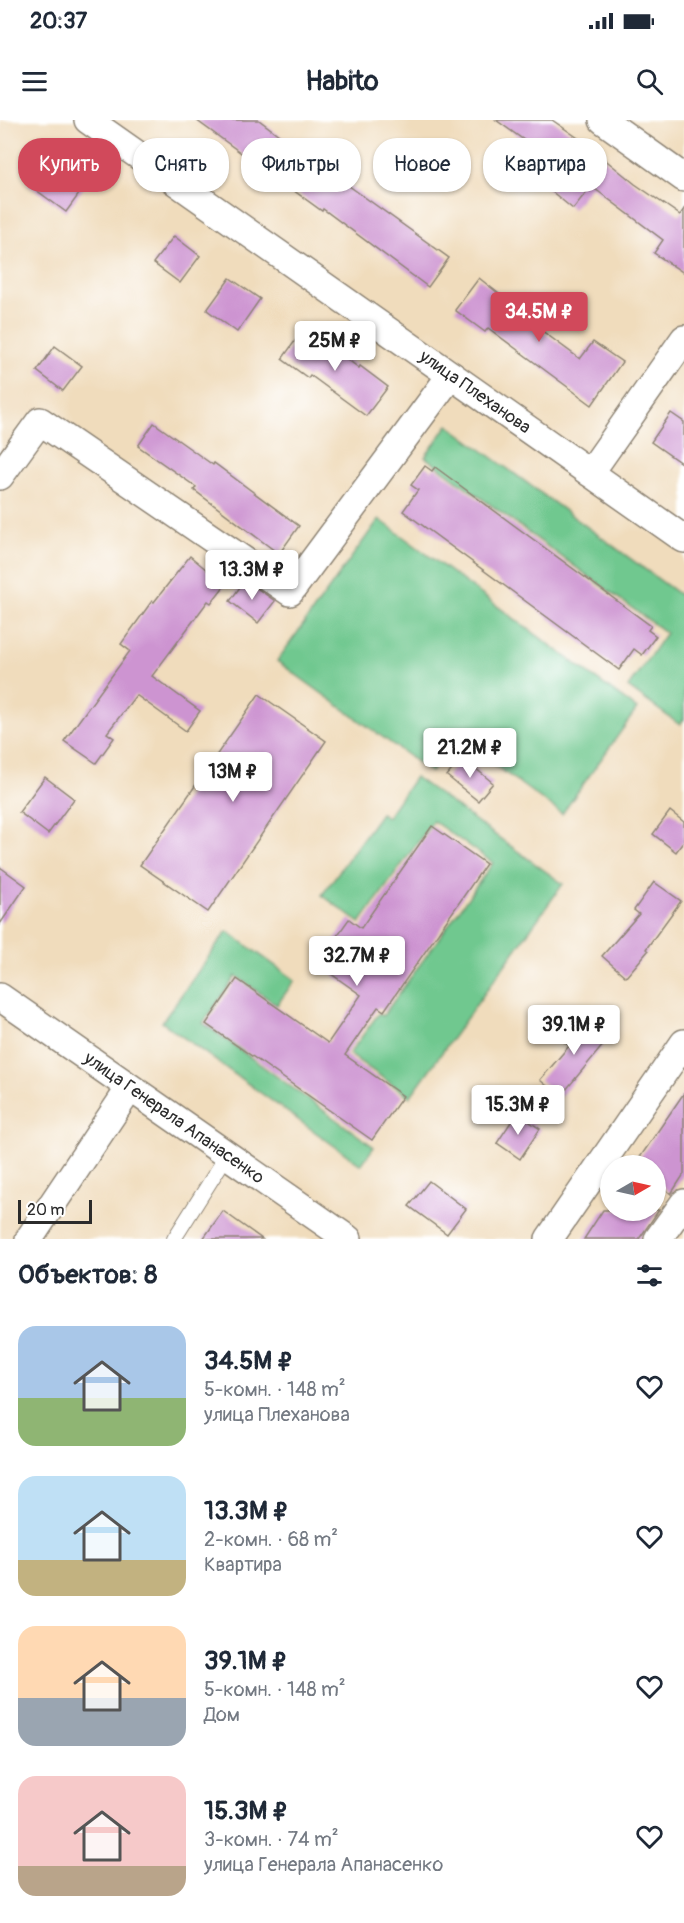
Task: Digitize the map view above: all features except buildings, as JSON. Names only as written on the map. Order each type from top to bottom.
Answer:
[{"type":"street","name":"улица Плеханова","points":[[88,120],[684,539]]},
{"type":"street","points":[[603,120],[684,178]]},
{"type":"street","points":[[590,473],[684,339]]},
{"type":"street","points":[[0,476],[40,422],[291,592],[450,375]]},
{"type":"street","name":"улица Генерала Апанасенко","points":[[0,997],[348,1239]]},
{"type":"street","points":[[549,1239],[684,1043]]},
{"type":"street","points":[[29,1239],[130,1088]]},
{"type":"street","points":[[658,1239],[684,1203]]},
{"type":"lane","points":[[174,1239],[227,1155]]},
{"type":"green space","points":[[448,425],[684,598],[684,719],[680,725],[628,687],[666,633],[425,457]]},
{"type":"green space","points":[[379,519],[637,709],[562,814],[456,737],[431,772],[277,661]]},
{"type":"green space","points":[[415,777],[563,884],[410,1097],[349,1054],[379,1013],[383,1016],[493,863],[433,821],[360,923],[322,895],[381,813],[387,817]]},
{"type":"green space","points":[[227,931],[295,980],[277,1005],[236,976],[203,1023],[374,1147],[361,1165],[162,1022]]}]
